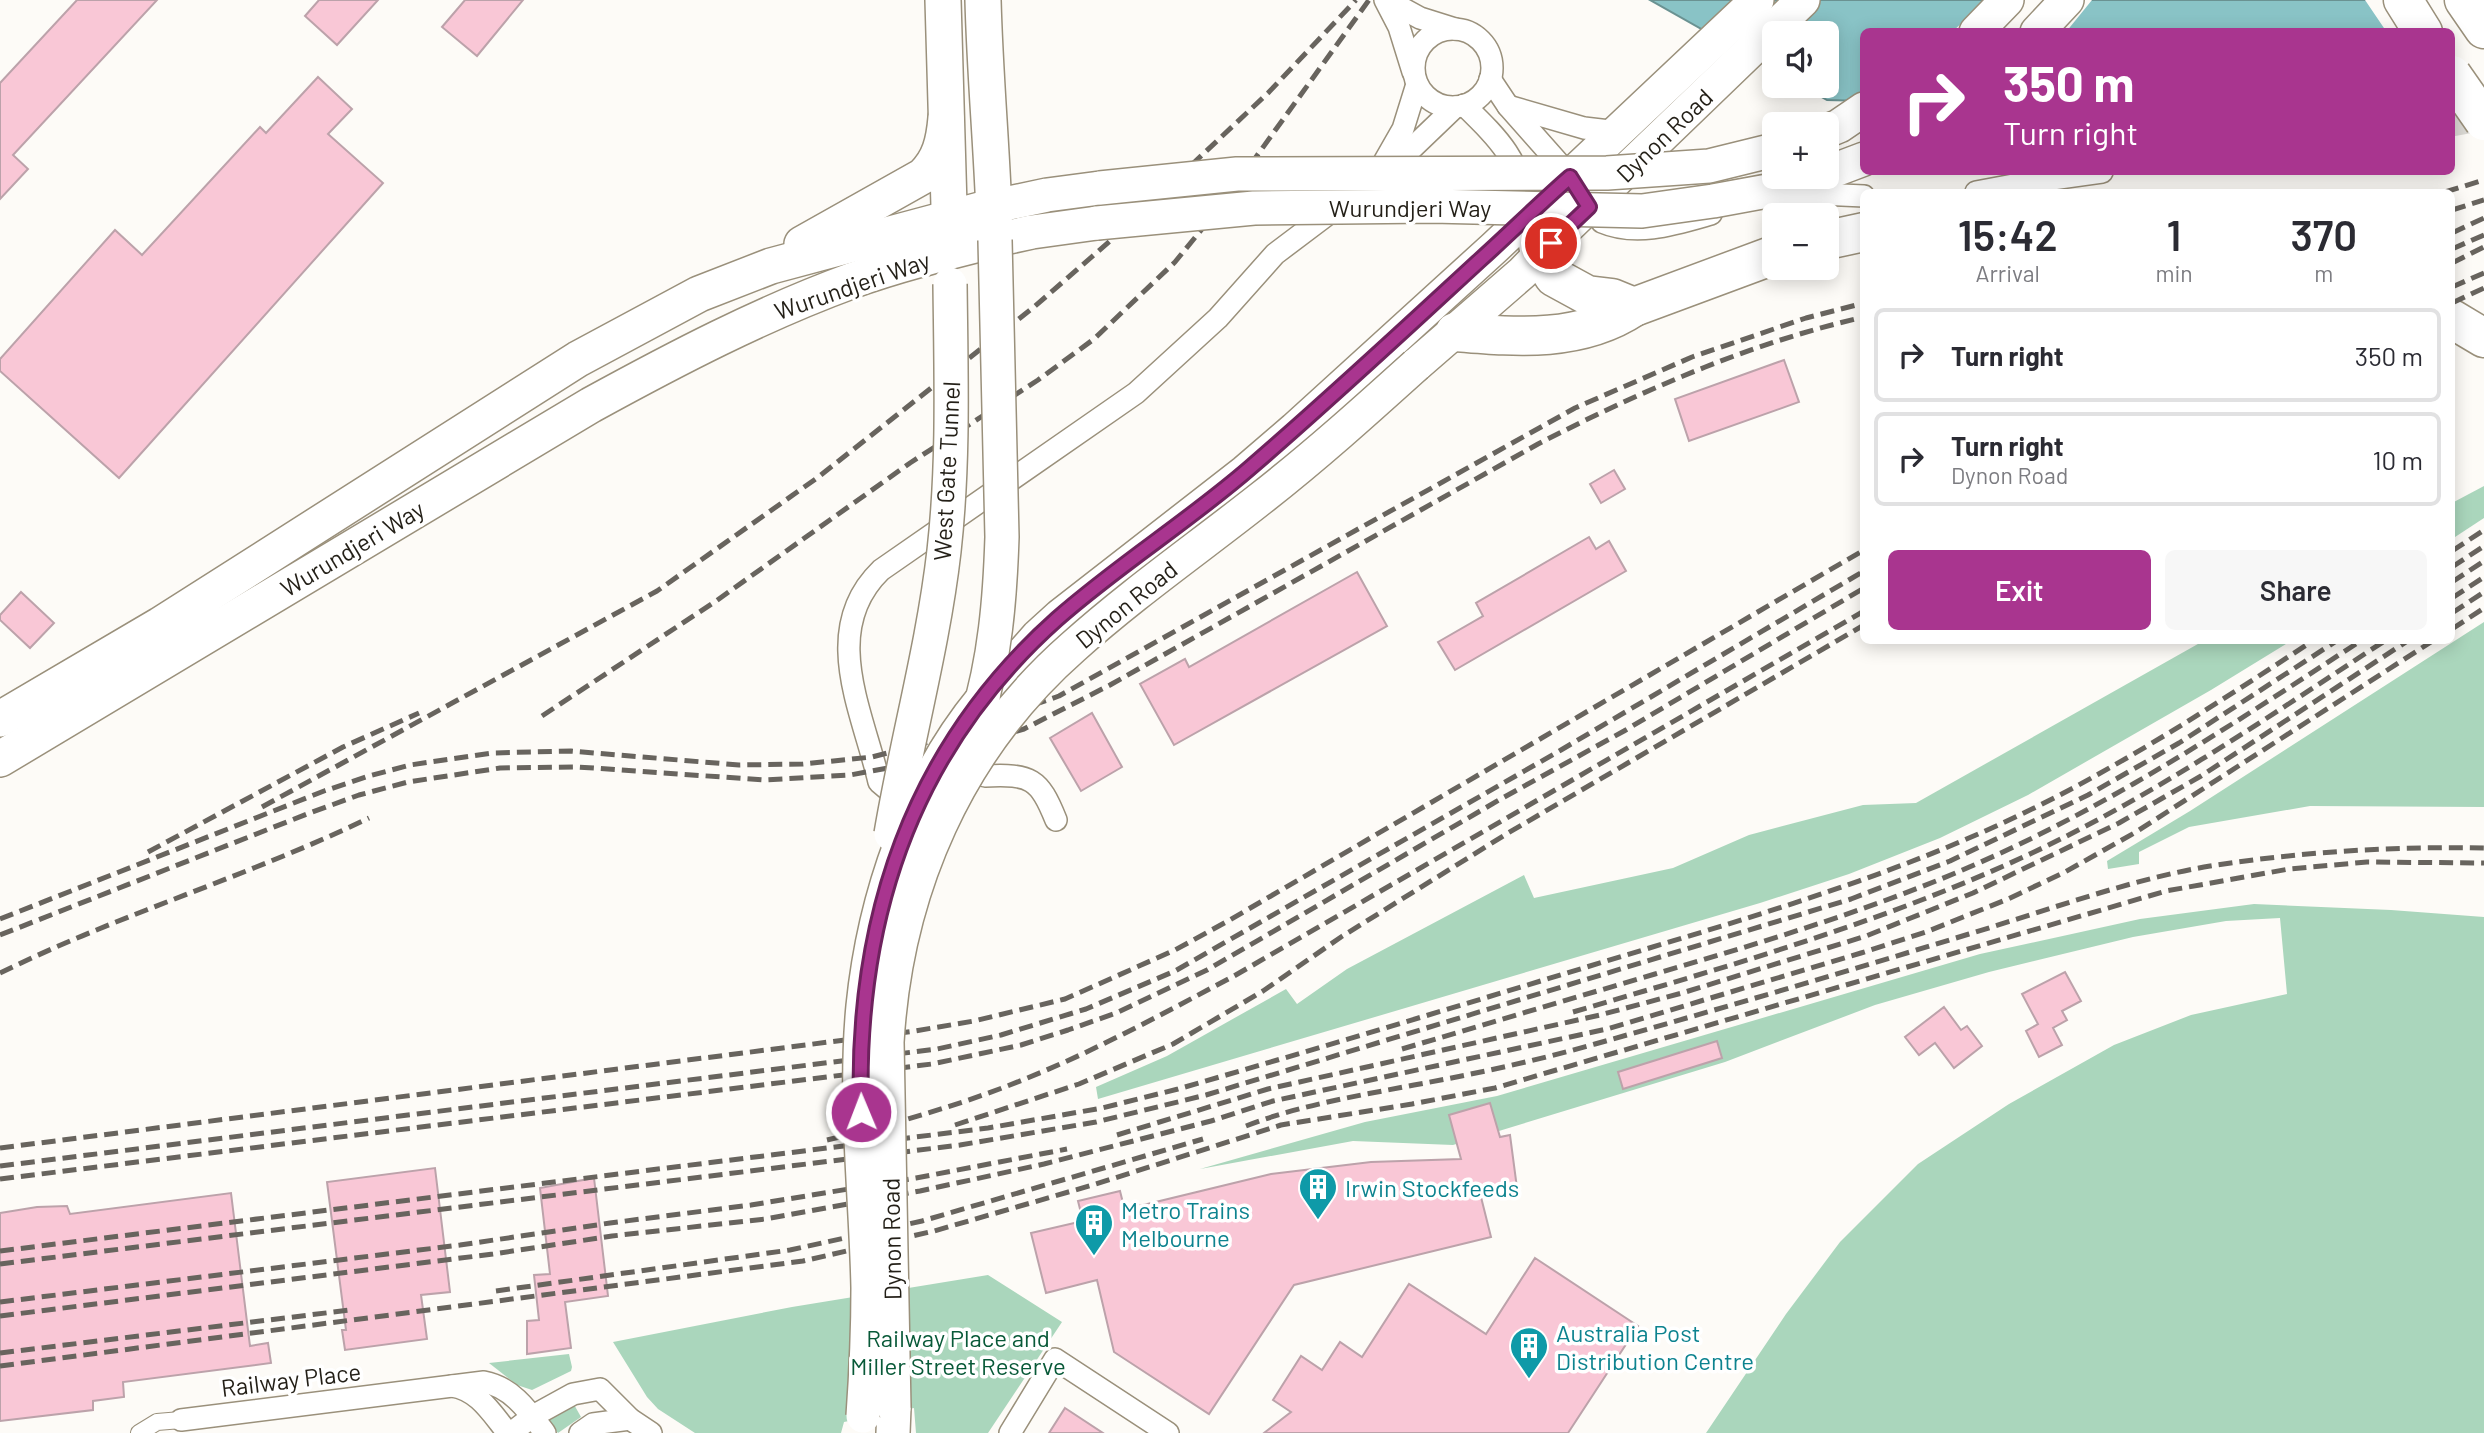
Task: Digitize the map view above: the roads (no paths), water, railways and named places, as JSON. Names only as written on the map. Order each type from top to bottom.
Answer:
[{"type":"highway","name":"West Gate Tunnel","points":[[943,0],[950,251]]},
{"type":"highway","name":"West Gate Tunnel","points":[[983,0],[995,240]]},
{"type":"highway","points":[[2403,0],[2420,28]]},
{"type":"highway","points":[[2464,0],[2484,29]]},
{"type":"highway","points":[[2455,79],[2484,121]]},
{"type":"highway","points":[[745,275],[923,176],[935,163],[941,150],[946,118]]},
{"type":"highway","name":"Wurundjeri Way","points":[[0,719],[160,625],[578,359],[699,294],[745,275],[995,206]]},
{"type":"highway","points":[[1532,211],[1540,255],[1547,269],[1564,285],[1587,295],[1612,298],[1634,307]]},
{"type":"highway","points":[[1839,237],[1860,233]]},
{"type":"highway","name":"Wurundjeri Way","points":[[0,759],[580,412],[656,370],[743,326],[853,280],[995,240]]},
{"type":"highway","points":[[1455,332],[1501,335],[1574,333],[1614,321],[1634,307],[1762,259]]},
{"type":"highway","points":[[2455,321],[2484,338]]},
{"type":"main road","name":"Dynon Road","points":[[878,1422],[867,1366],[868,1288],[860,1086],[863,1008],[874,937],[891,872],[920,800],[951,741],[1009,667],[1060,616],[1245,472],[1570,177],[1757,0]]},
{"type":"main road","name":"Dynon Road","points":[[878,1422],[890,1000],[912,898],[944,813],[983,747],[1057,662],[1098,626],[1314,455],[1455,332],[1540,255],[1803,0]]},
{"type":"main road","points":[[1980,28],[2007,0]]},
{"type":"main road","points":[[2041,28],[2067,0]]},
{"type":"main road","points":[[1839,126],[1860,112]]},
{"type":"main road","name":"Wurundjeri Way","points":[[995,206],[1060,193],[1237,174],[1607,173],[1709,166],[1762,153]]},
{"type":"main road","points":[[1839,168],[1860,161]]},
{"type":"main road","points":[[1570,177],[1589,207]]},
{"type":"main road","name":"Wurundjeri Way","points":[[995,240],[1097,223],[1255,208],[1432,206],[1642,211],[1778,189]]},
{"type":"main road","name":"West Gate Tunnel","points":[[944,813],[983,698],[999,609],[1002,537],[995,240]]},
{"type":"main road","name":"West Gate Tunnel","points":[[874,937],[909,740],[933,630],[944,552],[949,490],[950,251]]},
{"type":"street","points":[[892,793],[879,782],[848,656],[851,616],[870,582],[881,570],[1136,393],[1218,318],[1275,254],[1292,239],[1385,174],[1459,106],[1480,96],[1490,79],[1491,60],[1488,51],[1475,37],[1420,19],[1386,0]]},
{"type":"street","points":[[1386,0],[1399,27],[1422,92],[1436,104],[1459,106],[1506,148],[1521,176],[1532,211]]},
{"type":"street","points":[[1361,190],[1377,172],[1398,140],[1408,118],[1416,80],[1416,59],[1424,42],[1439,32],[1458,30]]},
{"type":"street","points":[[1490,79],[1508,106],[1570,177]]},
{"type":"street","points":[[1508,106],[1584,128],[1618,132]]},
{"type":"street","points":[[1992,189],[2081,175]]},
{"type":"street","points":[[1589,207],[1597,218],[1605,223],[1644,229],[1678,224],[1779,194],[1860,196]]},
{"type":"street","points":[[985,776],[1016,776],[1028,779],[1046,795],[1056,820]]},
{"type":"street","points":[[1010,1433],[1055,1359],[1168,1433]]},
{"type":"street","name":"Railway Place","points":[[139,1433],[157,1422],[475,1382],[493,1384],[509,1392],[539,1425]]},
{"type":"street","points":[[452,1386],[466,1390],[479,1399],[509,1433],[539,1425],[573,1394],[600,1389],[630,1419],[651,1433]]},
{"type":"street","points":[[580,1433],[593,1424],[630,1419]]},
{"type":"water","points":[[1650,0],[2448,0],[2452,28],[1860,28],[1860,101],[1823,98],[1839,98],[1839,21],[1762,21],[1762,63]]},
{"type":"tunnel","points":[[2455,125],[2484,120]]},
{"type":"railway","points":[[262,807],[657,591],[817,478],[1034,307],[1117,235],[1268,93],[1356,0]]},
{"type":"railway","points":[[542,716],[716,601],[910,463],[1038,380],[1094,339],[1175,262],[1220,207],[1369,0]]},
{"type":"railway","points":[[2455,189],[2484,180]]},
{"type":"railway","points":[[2455,209],[2484,200]]},
{"type":"railway","points":[[2455,232],[2484,218]]},
{"type":"railway","points":[[2455,248],[2484,235]]},
{"type":"railway","points":[[2455,262],[2484,247]]},
{"type":"railway","points":[[2455,286],[2484,273]]},
{"type":"railway","points":[[2455,302],[2484,288]]},
{"type":"railway","points":[[0,919],[324,791],[410,765],[492,753],[571,751],[739,765],[803,764],[872,757],[922,744],[1059,696],[1575,408],[1692,357],[1806,318],[1860,304]]},
{"type":"railway","points":[[0,935],[307,814],[359,795],[408,782],[500,768],[578,767],[765,780],[850,775],[888,768],[1024,729],[1110,685],[1577,424],[1697,370],[1779,340],[1860,318]]},
{"type":"railway","points":[[2455,549],[2484,530]]},
{"type":"railway","points":[[2455,565],[2484,546]]},
{"type":"railway","points":[[0,1148],[915,1031],[974,1021],[1065,999],[1175,950],[1228,921],[1860,552]]},
{"type":"railway","points":[[2455,580],[2484,561]]},
{"type":"railway","points":[[0,1166],[937,1049],[1001,1035],[1086,1009],[1175,971],[1561,750],[1860,573]]},
{"type":"railway","points":[[2455,596],[2484,577]]},
{"type":"railway","points":[[0,1179],[932,1064],[1021,1045],[1116,1013],[1207,970],[1499,800],[1624,731],[1860,590]]},
{"type":"railway","points":[[2455,611],[2484,592]]},
{"type":"railway","points":[[2455,627],[2484,608]]},
{"type":"railway","points":[[827,1140],[952,1106],[1052,1068],[1131,1030],[1234,976],[1860,613]]},
{"type":"railway","points":[[955,1125],[1079,1084],[1173,1044],[1263,991],[1341,937],[1508,833],[1860,627]]},
{"type":"railway","points":[[0,1251],[988,1128],[1102,1108],[1178,1089],[1751,917],[1898,867],[1994,827],[2077,786],[2197,716],[2308,644]]},
{"type":"railway","points":[[0,1264],[960,1145],[1096,1122],[1206,1095],[1851,899],[1950,861],[2088,795],[2179,743],[2332,644]]},
{"type":"railway","points":[[1402,1049],[1776,937],[1896,897],[1974,865],[2124,789],[2356,644]]},
{"type":"railway","points":[[1573,1012],[1748,960],[1863,922],[2032,853],[2169,779],[2380,644]]},
{"type":"railway","points":[[1117,1135],[1268,1089],[1600,1015],[1682,993],[1866,936],[1973,893],[2119,823],[2201,776],[2403,644]]},
{"type":"railway","points":[[0,1316],[493,1254],[612,1236],[765,1219],[920,1191],[1044,1164],[1211,1121],[1273,1101],[1607,1029],[1926,932],[2008,899],[2065,872],[2136,832],[2428,644]]},
{"type":"railway","points":[[148,852],[343,747],[419,713]]},
{"type":"railway","points":[[0,973],[91,932],[278,858],[369,818]]},
{"type":"railway","points":[[1246,1126],[1329,1102],[1482,1072],[1572,1050],[1829,976],[2119,887],[2179,872],[2244,861],[2312,854],[2381,849],[2484,848]]},
{"type":"railway","points":[[0,1366],[803,1261],[934,1231],[1096,1184],[1281,1125],[1495,1088],[2166,891],[2289,869],[2367,862],[2484,863]]},
{"type":"railway","points":[[496,1291],[790,1250],[922,1221],[1203,1139]]},
{"type":"railway","points":[[0,1302],[460,1245],[751,1205],[916,1178],[1067,1149]]},
{"type":"railway","points":[[0,1353],[350,1310]]},
{"type":"place","name":"Irwin Stockfeeds","points":[[1318,1221]]},
{"type":"place","name":"Metro Trains Melbourne","points":[[1094,1257]]},
{"type":"place","name":"Australia Post Distribution Centre","points":[[1529,1380]]},
{"type":"park label","name":"Railway Place and Miller Street Reserve","points":[[958,1351]]}]
